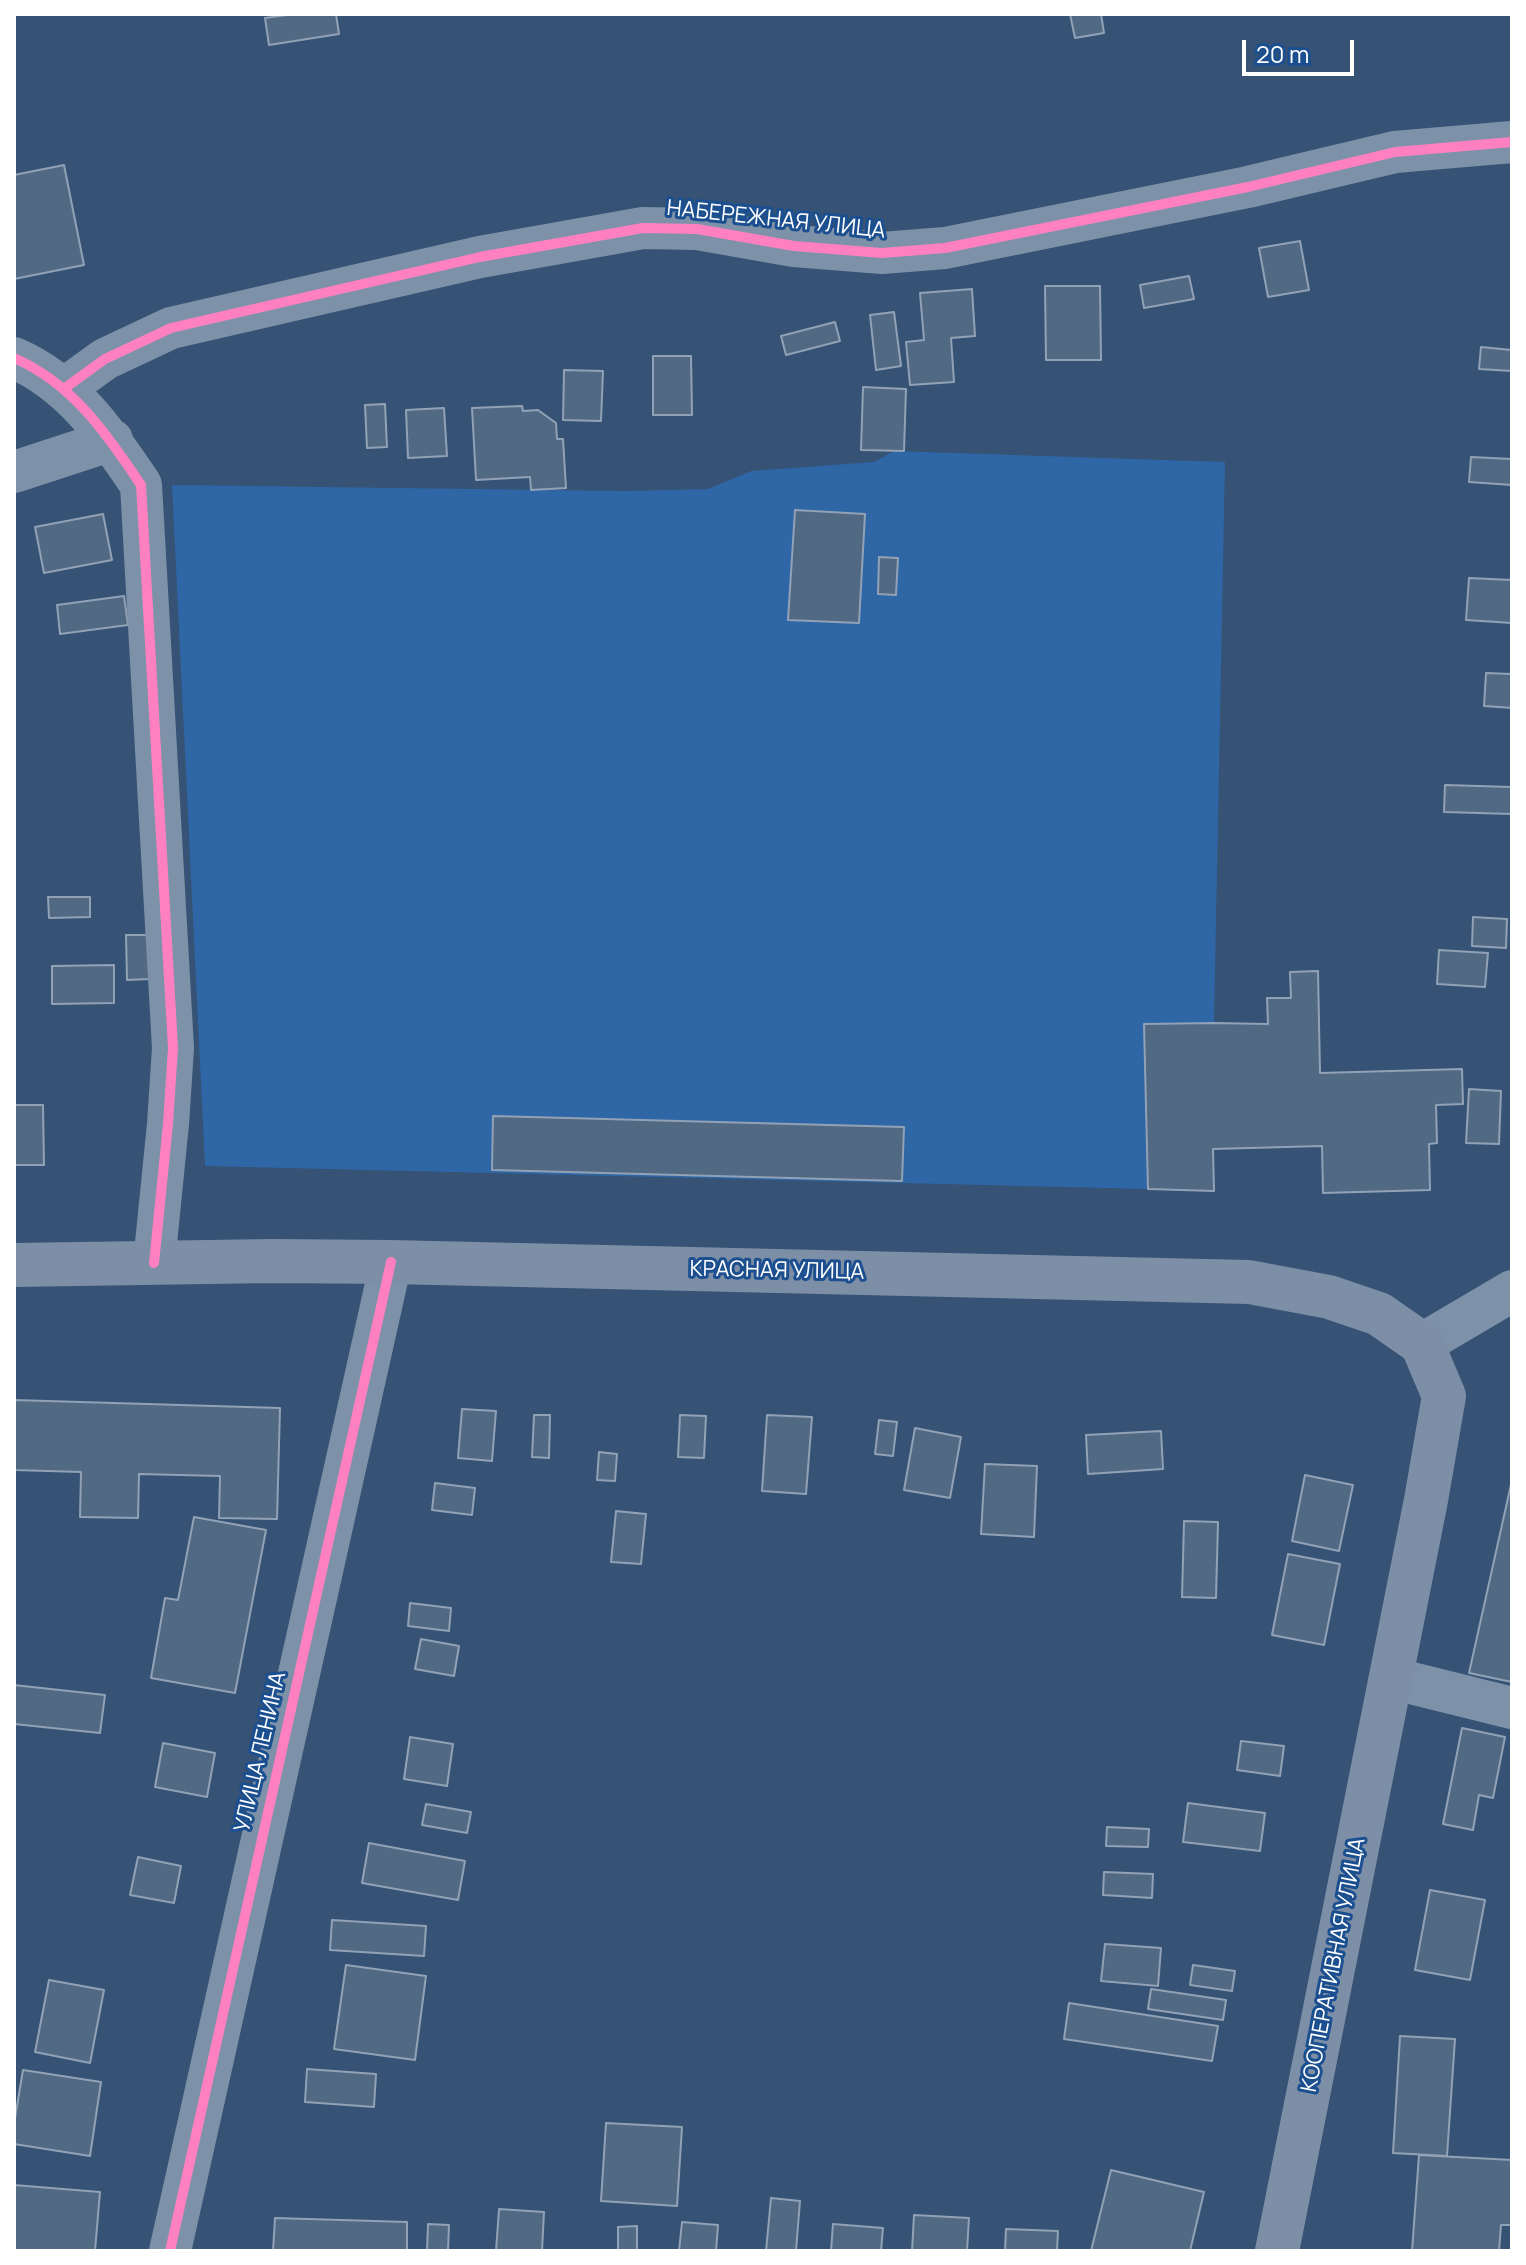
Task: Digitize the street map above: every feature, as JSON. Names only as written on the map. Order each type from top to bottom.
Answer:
[{"type":"main road","name":"КРАСНАЯ УЛИЦА","points":[[14,1265],[391,1262],[1249,1282],[1329,1297],[1379,1314],[1422,1344]]},
{"type":"main road","name":"КООПЕРАТИВНАЯ УЛИЦА","points":[[1277,2251],[1444,1396],[1422,1344]]},
{"type":"street","name":"НАБЕРЕЖНАЯ УЛИЦА","points":[[65,388],[105,359],[171,328],[480,257],[643,228],[697,229],[794,246],[882,253],[945,248],[1248,187],[1395,152],[1512,142]]},
{"type":"street","points":[[14,358],[36,367],[65,388],[112,440],[141,485],[172,1033],[168,1124],[154,1263]]},
{"type":"street","points":[[14,472],[112,440]]},
{"type":"street","name":"УЛИЦА ЛЕНИНА","points":[[170,2251],[391,1262]]},
{"type":"street","points":[[1422,1344],[1512,1291]]},
{"type":"street","points":[[1391,1678],[1512,1708]]},
{"type":"shaded area","points":[[894,451],[1225,462],[1214,1023],[1144,1025],[1148,1189],[205,1166],[172,485],[624,491],[708,489],[751,471],[874,462]]},
{"type":"building","points":[[336,14],[339,34],[269,45],[265,18]]},
{"type":"building","points":[[1070,14],[1101,14],[1104,33],[1075,38]]},
{"type":"building","points":[[64,165],[84,265],[14,279],[14,175]]},
{"type":"building","points":[[1300,241],[1309,290],[1268,297],[1259,248]]},
{"type":"building","points":[[1189,276],[1194,299],[1144,308],[1140,285]]},
{"type":"building","points":[[1045,286],[1100,286],[1101,360],[1046,360]]},
{"type":"building","points":[[972,289],[975,336],[951,338],[954,382],[910,385],[906,342],[924,340],[920,293]]},
{"type":"building","points":[[894,312],[901,366],[876,370],[870,315]]},
{"type":"building","points":[[835,322],[840,341],[786,355],[781,336]]},
{"type":"building","points":[[1481,347],[1512,350],[1512,371],[1479,369]]},
{"type":"building","points":[[653,356],[691,356],[692,415],[653,415]]},
{"type":"building","points":[[564,370],[603,371],[601,421],[563,420]]},
{"type":"building","points":[[863,387],[906,389],[904,451],[861,450]]},
{"type":"building","points":[[385,404],[387,447],[367,448],[365,405]]},
{"type":"building","points":[[522,406],[523,411],[538,410],[556,423],[557,439],[563,439],[566,488],[531,490],[530,477],[476,480],[472,408]]},
{"type":"building","points":[[444,408],[447,456],[408,458],[406,410]]},
{"type":"building","points":[[1471,457],[1512,459],[1512,485],[1469,482]]},
{"type":"building","points":[[795,510],[865,514],[859,623],[788,620]]},
{"type":"building","points":[[103,514],[112,560],[44,573],[35,527]]},
{"type":"building","points":[[879,557],[898,558],[896,595],[878,594]]},
{"type":"building","points":[[1469,578],[1512,580],[1512,623],[1466,620]]},
{"type":"building","points":[[124,596],[128,625],[60,634],[57,605]]},
{"type":"building","points":[[1486,673],[1512,674],[1512,708],[1484,706]]},
{"type":"building","points":[[1445,785],[1512,787],[1512,814],[1444,812]]},
{"type":"building","points":[[48,897],[90,897],[90,917],[49,918]]},
{"type":"building","points":[[1473,917],[1507,919],[1506,948],[1472,946]]},
{"type":"building","points":[[126,935],[149,935],[150,979],[127,980]]},
{"type":"building","points":[[1439,950],[1488,953],[1485,987],[1437,984]]},
{"type":"building","points":[[114,965],[114,1003],[52,1004],[52,966]]},
{"type":"building","points":[[1318,971],[1320,1073],[1462,1069],[1463,1104],[1436,1105],[1437,1143],[1429,1144],[1430,1190],[1323,1193],[1322,1146],[1213,1149],[1214,1191],[1148,1189],[1144,1024],[1268,1024],[1267,998],[1291,998],[1290,972]]},
{"type":"building","points":[[1469,1089],[1501,1091],[1499,1144],[1466,1143]]},
{"type":"building","points":[[14,1105],[43,1105],[44,1165],[14,1165]]},
{"type":"building","points":[[493,1116],[904,1127],[902,1181],[492,1170]]},
{"type":"building","points":[[14,1400],[280,1408],[277,1519],[219,1518],[220,1476],[139,1474],[138,1518],[80,1517],[81,1472],[14,1470]]},
{"type":"building","points":[[462,1409],[496,1411],[492,1461],[458,1458]]},
{"type":"building","points":[[534,1415],[550,1415],[549,1458],[532,1457]]},
{"type":"building","points":[[680,1415],[706,1416],[704,1458],[678,1457]]},
{"type":"building","points":[[767,1415],[812,1417],[806,1494],[762,1491]]},
{"type":"building","points":[[879,1420],[897,1422],[893,1456],[875,1454]]},
{"type":"building","points":[[915,1428],[961,1437],[950,1498],[904,1490]]},
{"type":"building","points":[[1161,1431],[1163,1469],[1088,1474],[1086,1435]]},
{"type":"building","points":[[599,1452],[617,1454],[615,1481],[597,1480]]},
{"type":"building","points":[[985,1464],[1037,1466],[1034,1537],[981,1534]]},
{"type":"building","points":[[1305,1475],[1353,1485],[1339,1551],[1292,1541]]},
{"type":"building","points":[[1512,1480],[1512,1682],[1469,1673]]},
{"type":"building","points":[[435,1483],[475,1488],[472,1515],[432,1510]]},
{"type":"building","points":[[616,1511],[646,1514],[641,1564],[611,1562]]},
{"type":"building","points":[[194,1517],[266,1530],[235,1693],[151,1678],[165,1598],[178,1600]]},
{"type":"building","points":[[1184,1521],[1218,1522],[1216,1598],[1182,1597]]},
{"type":"building","points":[[1288,1554],[1340,1564],[1324,1645],[1272,1635]]},
{"type":"building","points":[[410,1603],[451,1608],[449,1631],[408,1626]]},
{"type":"building","points":[[421,1639],[459,1646],[454,1676],[415,1669]]},
{"type":"building","points":[[14,1685],[105,1695],[100,1733],[14,1724]]},
{"type":"building","points":[[1462,1728],[1505,1737],[1493,1798],[1479,1795],[1473,1830],[1443,1824]]},
{"type":"building","points":[[410,1737],[453,1744],[447,1786],[404,1779]]},
{"type":"building","points":[[1241,1741],[1284,1746],[1280,1776],[1237,1770]]},
{"type":"building","points":[[163,1743],[215,1753],[207,1797],[155,1787]]},
{"type":"building","points":[[1188,1803],[1265,1813],[1260,1851],[1183,1842]]},
{"type":"building","points":[[426,1804],[471,1812],[467,1833],[422,1825]]},
{"type":"building","points":[[1107,1827],[1149,1829],[1148,1847],[1106,1846]]},
{"type":"building","points":[[369,1843],[465,1861],[458,1900],[362,1883]]},
{"type":"building","points":[[138,1857],[181,1866],[174,1903],[130,1895]]},
{"type":"building","points":[[1104,1872],[1153,1874],[1152,1898],[1103,1895]]},
{"type":"building","points":[[1430,1890],[1485,1900],[1470,1980],[1415,1970]]},
{"type":"building","points":[[332,1920],[426,1926],[424,1956],[330,1950]]},
{"type":"building","points":[[1105,1944],[1161,1948],[1158,1986],[1101,1981]]},
{"type":"building","points":[[346,1965],[426,1976],[415,2060],[334,2049]]},
{"type":"building","points":[[1193,1965],[1235,1971],[1232,1991],[1190,1985]]},
{"type":"building","points":[[49,1980],[104,1990],[90,2063],[35,2052]]},
{"type":"building","points":[[1151,1989],[1226,2000],[1223,2020],[1148,2009]]},
{"type":"building","points":[[1069,2003],[1218,2026],[1212,2061],[1064,2039]]},
{"type":"building","points":[[1400,2036],[1455,2039],[1447,2156],[1393,2153]]},
{"type":"building","points":[[307,2069],[376,2074],[374,2107],[305,2102]]},
{"type":"building","points":[[23,2070],[101,2082],[90,2156],[14,2144],[14,2124]]},
{"type":"building","points":[[606,2123],[682,2127],[677,2206],[601,2201]]},
{"type":"building","points":[[1419,2155],[1512,2160],[1512,2225],[1501,2225],[1499,2251],[1412,2251]]},
{"type":"building","points":[[1111,2170],[1204,2192],[1190,2251],[1091,2251]]},
{"type":"building","points":[[14,2185],[100,2192],[95,2251],[14,2251]]},
{"type":"building","points":[[771,2198],[800,2201],[796,2251],[766,2251]]},
{"type":"building","points":[[499,2209],[544,2212],[542,2251],[496,2251]]},
{"type":"building","points":[[914,2215],[969,2218],[967,2251],[912,2251]]},
{"type":"building","points":[[275,2218],[407,2222],[407,2251],[273,2251]]},
{"type":"building","points":[[682,2222],[718,2225],[716,2251],[679,2251]]},
{"type":"building","points":[[428,2224],[449,2225],[448,2251],[427,2251]]},
{"type":"building","points":[[833,2224],[883,2228],[881,2251],[831,2251]]},
{"type":"building","points":[[637,2226],[637,2251],[618,2251],[618,2227]]},
{"type":"building","points":[[1006,2229],[1058,2231],[1057,2251],[1005,2251]]},
{"type":"cycle path","points":[[65,388],[105,359],[171,328],[480,257],[643,228],[697,229],[794,246],[882,253],[945,248],[1248,187],[1395,152],[1512,142]]},
{"type":"cycle path","points":[[14,358],[54,381],[71,396],[101,429],[141,485],[173,1048],[154,1263]]},
{"type":"cycle path","points":[[170,2251],[391,1262]]}]
